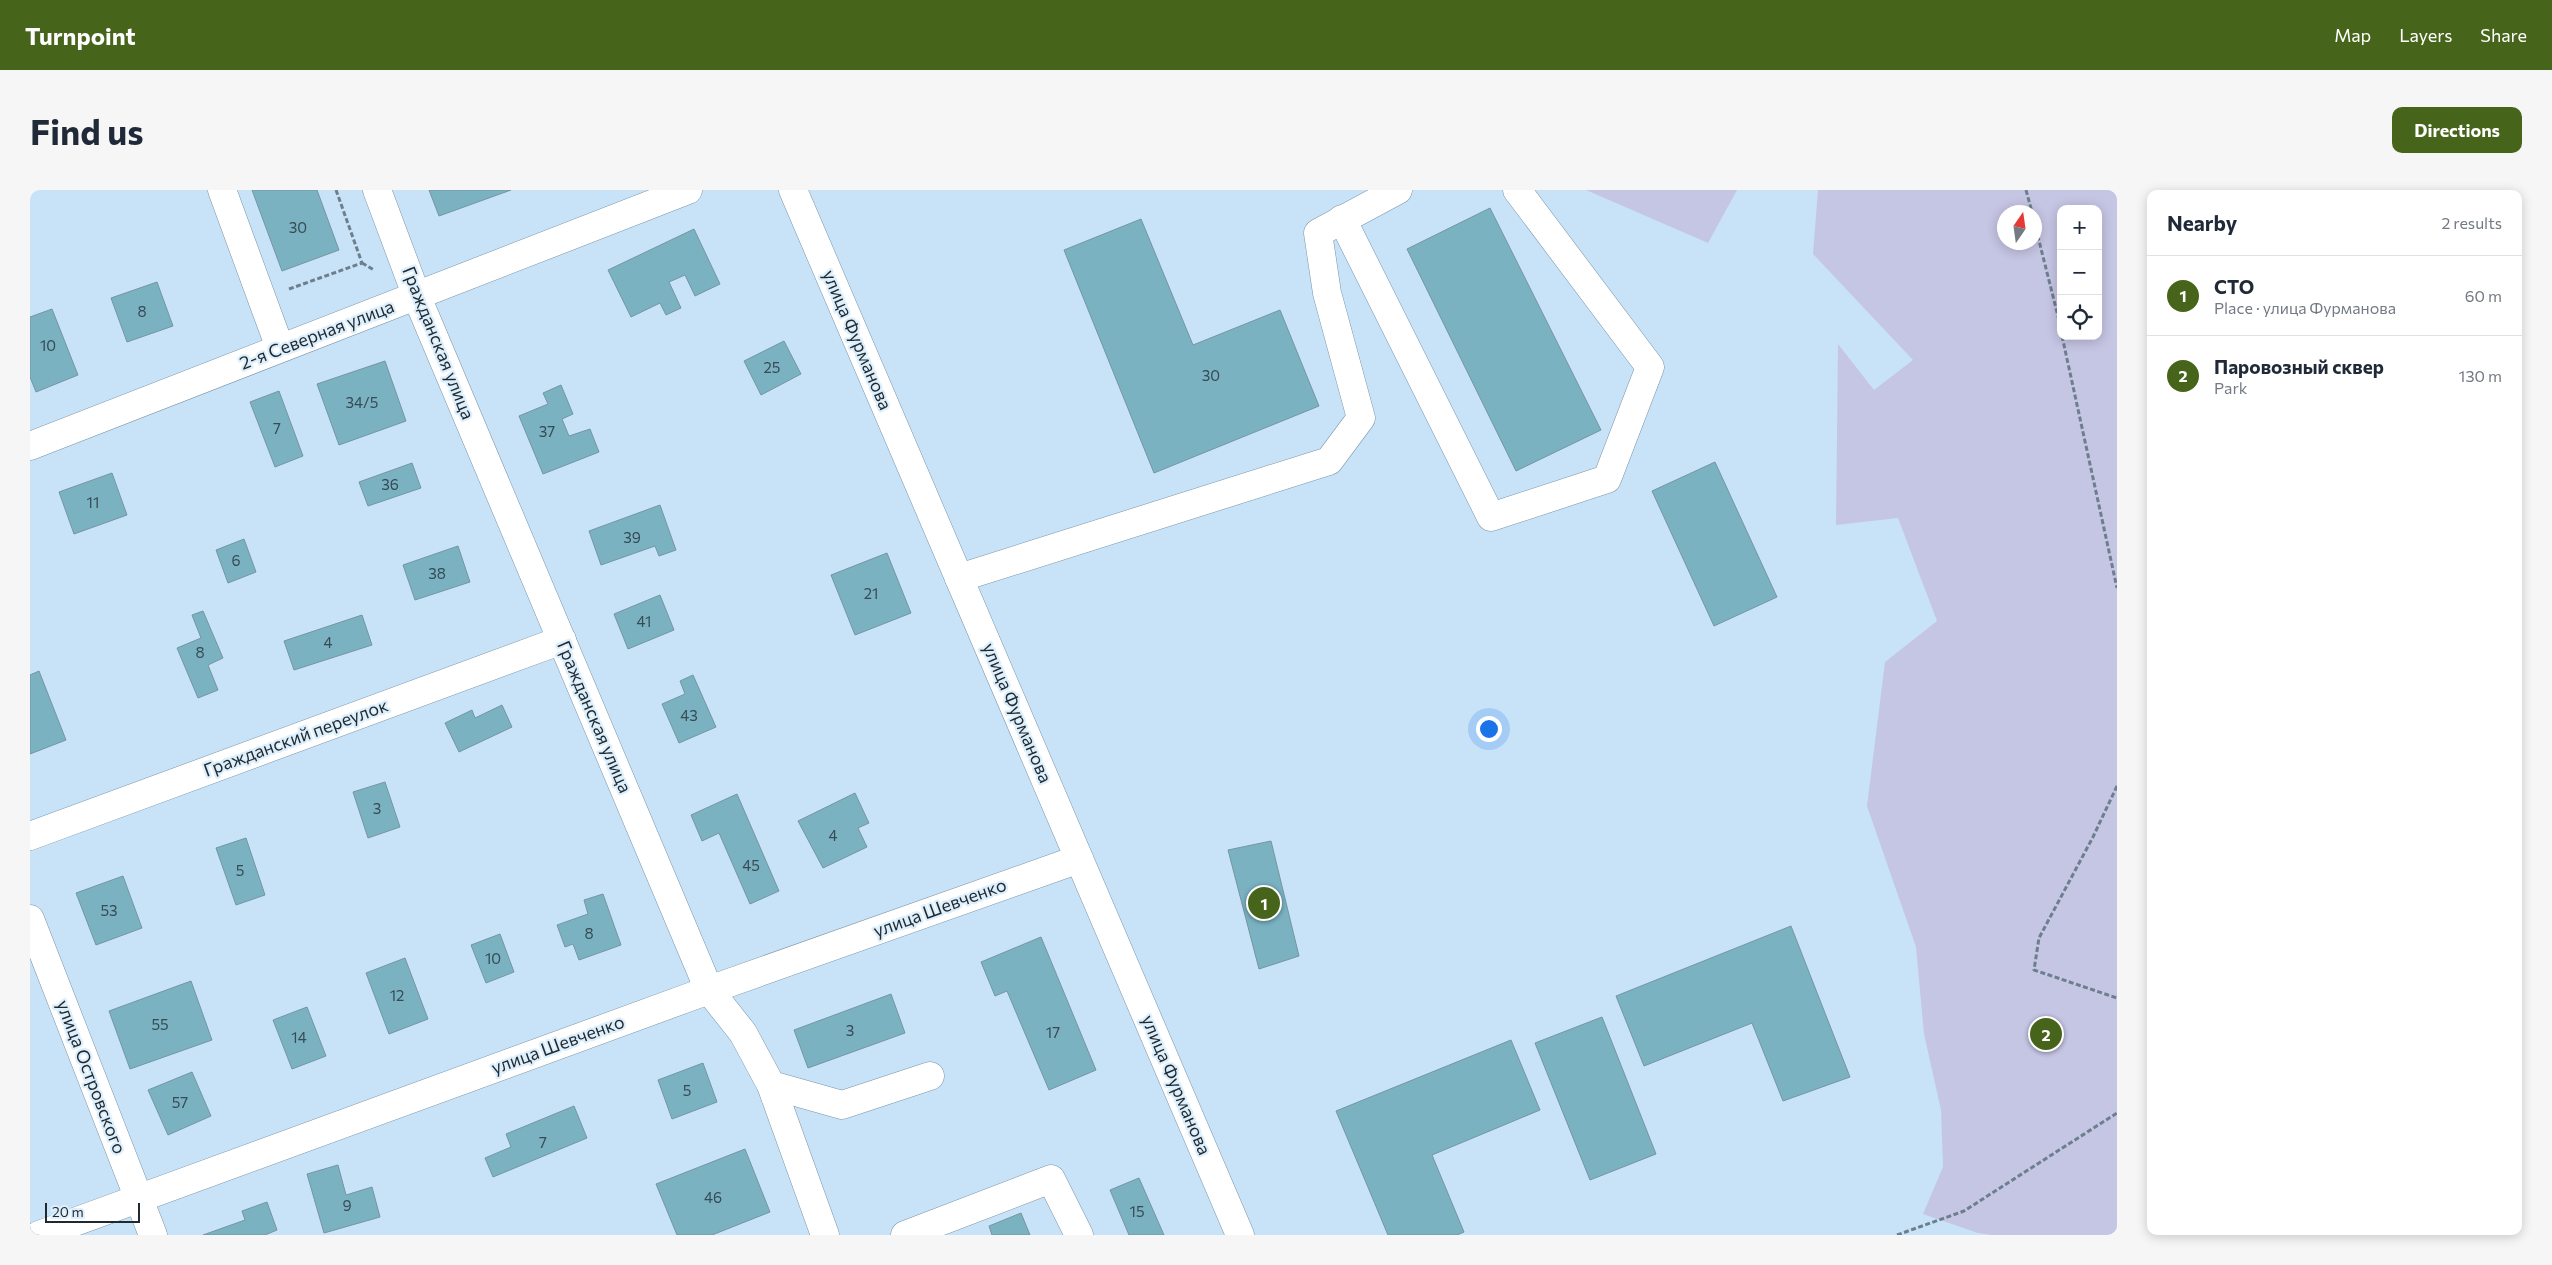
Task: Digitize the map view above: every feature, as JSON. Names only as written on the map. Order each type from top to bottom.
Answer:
[{"type":"street","points":[[222,190],[280,348]]},
{"type":"street","name":"Гражданская улица","points":[[377,190],[417,297],[709,990],[743,1033],[772,1084],[825,1235]]},
{"type":"street","name":"2-я Северная улица","points":[[30,446],[688,190]]},
{"type":"street","name":"улица Фурманова","points":[[793,190],[1240,1235]]},
{"type":"street","points":[[959,578],[1329,461],[1361,418],[1327,292],[1318,233],[1398,190]]},
{"type":"street","points":[[1342,219],[1491,517],[1607,479],[1650,367],[1517,190]]},
{"type":"street","name":"Гражданский переулок","points":[[30,836],[562,640]]},
{"type":"street","name":"улица Шевченко","points":[[39,1235],[138,1197],[709,990],[1079,859]]},
{"type":"street","name":"улица Островского","points":[[32,931],[153,1235]]},
{"type":"street","points":[[772,1084],[842,1105],[930,1076]]},
{"type":"street","points":[[905,1235],[1051,1179],[1079,1235]]},
{"type":"path","points":[[262,298],[362,263],[336,190]]},
{"type":"path","points":[[2026,190],[2030,205]]},
{"type":"path","points":[[2041,250],[2057,312]]},
{"type":"path","points":[[2063,340],[2117,588]]},
{"type":"path","points":[[2117,786],[2093,837],[2039,938],[2034,970],[2117,998]]},
{"type":"path","points":[[1897,1235],[1964,1211],[2117,1112]]},
{"type":"shaded area","points":[[1586,190],[1737,190],[1708,243]]},
{"type":"shaded area","points":[[1818,190],[2117,190],[2117,1235],[1992,1235],[1978,1233],[1923,1214],[1943,1167],[1941,1110],[1924,1034],[1916,947],[1867,806],[1885,662],[1937,621],[1898,518],[1836,525],[1838,344],[1874,390],[1913,360],[1813,254]]},
{"type":"building","points":[[252,190],[317,190],[339,250],[282,271]]},
{"type":"building","points":[[429,190],[511,190],[439,216]]},
{"type":"building","points":[[1490,208],[1601,430],[1516,471],[1407,249]]},
{"type":"building","points":[[1141,219],[1193,345],[1280,310],[1319,406],[1154,473],[1064,250]]},
{"type":"building","points":[[694,229],[720,284],[695,296],[685,275],[669,282],[681,308],[666,315],[660,303],[631,317],[608,270]]},
{"type":"building","points":[[157,282],[173,326],[127,342],[111,298]]},
{"type":"building","points":[[52,309],[78,375],[36,392],[30,377],[30,317]]},
{"type":"building","points":[[784,341],[801,374],[761,395],[744,361]]},
{"type":"building","points":[[385,361],[406,421],[339,445],[317,384]]},
{"type":"building","points":[[561,385],[573,414],[562,419],[569,436],[590,429],[599,452],[543,474],[519,416],[548,404],[543,393]]},
{"type":"building","points":[[279,391],[303,456],[275,467],[250,402]]},
{"type":"building","points":[[1715,462],[1777,597],[1714,626],[1652,491]]},
{"type":"building","points":[[412,463],[421,488],[368,506],[359,482]]},
{"type":"building","points":[[112,473],[127,515],[74,534],[59,492]]},
{"type":"building","points":[[660,505],[676,550],[659,556],[655,546],[601,565],[589,531]]},
{"type":"building","points":[[244,539],[256,572],[228,583],[216,550]]},
{"type":"building","points":[[458,546],[470,582],[415,600],[403,565]]},
{"type":"building","points":[[887,553],[911,613],[855,635],[831,575]]},
{"type":"building","points":[[660,595],[674,630],[628,649],[614,614]]},
{"type":"building","points":[[203,611],[223,658],[208,665],[218,690],[198,698],[177,648],[201,638],[192,615]]},
{"type":"building","points":[[362,615],[372,645],[294,670],[284,641]]},
{"type":"building","points":[[39,671],[66,740],[30,754],[30,675]]},
{"type":"building","points":[[693,675],[716,727],[679,743],[662,704],[685,694],[680,681]]},
{"type":"building","points":[[502,705],[512,727],[459,752],[445,723],[472,710],[475,718]]},
{"type":"building","points":[[385,782],[400,827],[368,838],[353,792]]},
{"type":"building","points":[[855,793],[869,823],[858,828],[867,847],[823,868],[798,821]]},
{"type":"building","points":[[737,794],[779,891],[750,904],[719,833],[702,841],[691,815]]},
{"type":"building","points":[[246,838],[265,895],[236,905],[216,848]]},
{"type":"building","points":[[1271,841],[1299,956],[1259,969],[1228,850]]},
{"type":"building","points":[[123,876],[142,928],[96,945],[76,893]]},
{"type":"building","points":[[603,894],[621,945],[579,960],[573,944],[565,947],[557,925],[588,914],[584,900]]},
{"type":"building","points":[[1791,926],[1850,1077],[1783,1101],[1752,1023],[1644,1066],[1616,996]]},
{"type":"building","points":[[500,934],[514,972],[486,983],[471,945]]},
{"type":"building","points":[[1041,937],[1096,1070],[1049,1090],[1007,991],[995,996],[981,962]]},
{"type":"building","points":[[405,958],[428,1019],[389,1034],[366,973]]},
{"type":"building","points":[[191,981],[212,1040],[130,1069],[109,1011]]},
{"type":"building","points":[[891,994],[905,1033],[808,1068],[794,1030]]},
{"type":"building","points":[[307,1007],[326,1056],[292,1069],[273,1020]]},
{"type":"building","points":[[1602,1017],[1656,1154],[1590,1180],[1535,1043]]},
{"type":"building","points":[[1511,1040],[1540,1110],[1432,1155],[1464,1232],[1457,1235],[1388,1235],[1336,1111]]},
{"type":"building","points":[[703,1063],[717,1102],[672,1119],[658,1080]]},
{"type":"building","points":[[192,1072],[211,1116],[168,1135],[148,1090]]},
{"type":"building","points":[[574,1106],[587,1138],[493,1177],[485,1158],[511,1147],[506,1134]]},
{"type":"building","points":[[745,1149],[770,1212],[712,1235],[677,1235],[656,1184]]},
{"type":"building","points":[[338,1165],[346,1195],[372,1187],[380,1217],[324,1233],[307,1174]]},
{"type":"building","points":[[1139,1178],[1164,1235],[1129,1235],[1110,1190]]},
{"type":"building","points":[[267,1202],[277,1230],[265,1235],[203,1235],[245,1220],[242,1211]]},
{"type":"building","points":[[1021,1213],[1030,1235],[992,1235],[989,1226]]},
{"type":"place","name":"СТО","points":[[1264,903]]},
{"type":"place","name":"Паровозный сквер","points":[[2046,1034]]}]
